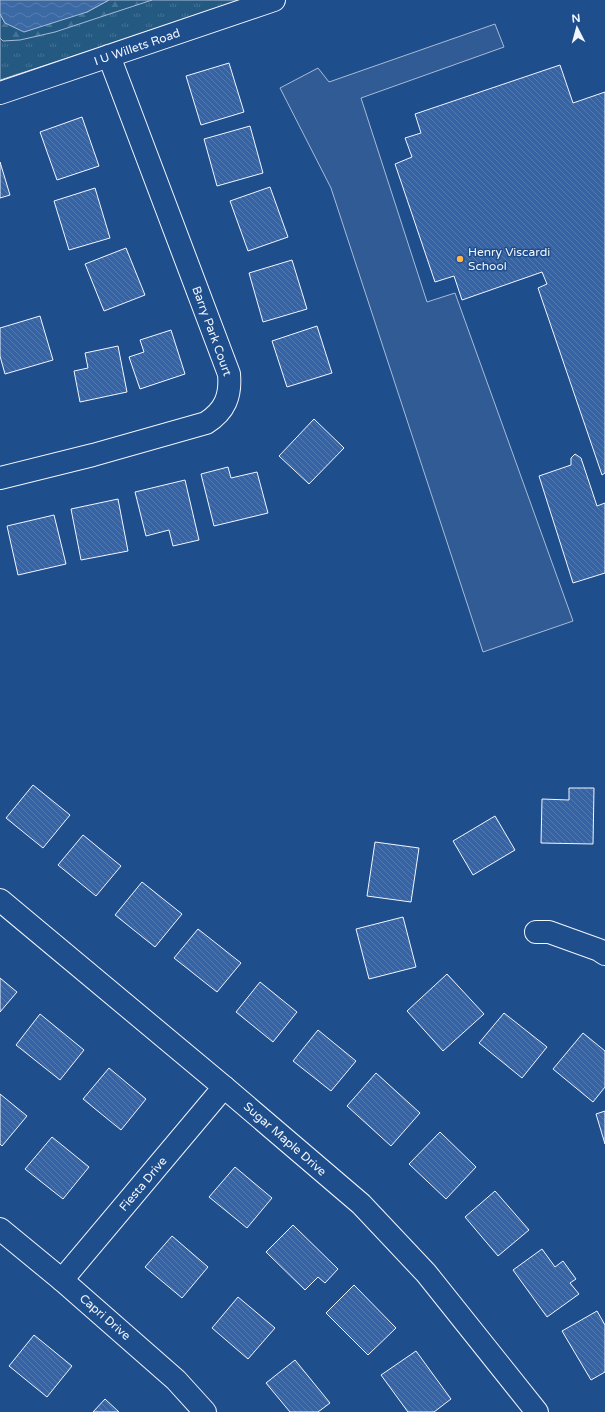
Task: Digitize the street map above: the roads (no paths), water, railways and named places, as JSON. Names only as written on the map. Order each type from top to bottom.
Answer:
[{"type":"street","name":"I U Willets Road","points":[[0,93],[274,0]]},
{"type":"street","name":"Barry Park Court","points":[[0,478],[93,455],[206,423],[215,417],[226,403],[229,392],[229,374],[109,56]]},
{"type":"street","name":"Sugar Maple Drive","points":[[0,900],[224,1087],[361,1204],[426,1272],[537,1412]]},
{"type":"street","points":[[536,932],[548,932],[599,950],[605,954]]},
{"type":"street","name":"Fiesta Drive","points":[[62,1280],[224,1087]]},
{"type":"street","name":"Capri Drive","points":[[0,1228],[176,1380],[204,1412]]},
{"type":"water","points":[[0,0],[109,0],[87,12],[24,32],[5,23],[0,14]]},
{"type":"place","name":"Henry Viscardi School","points":[[460,259]]}]
